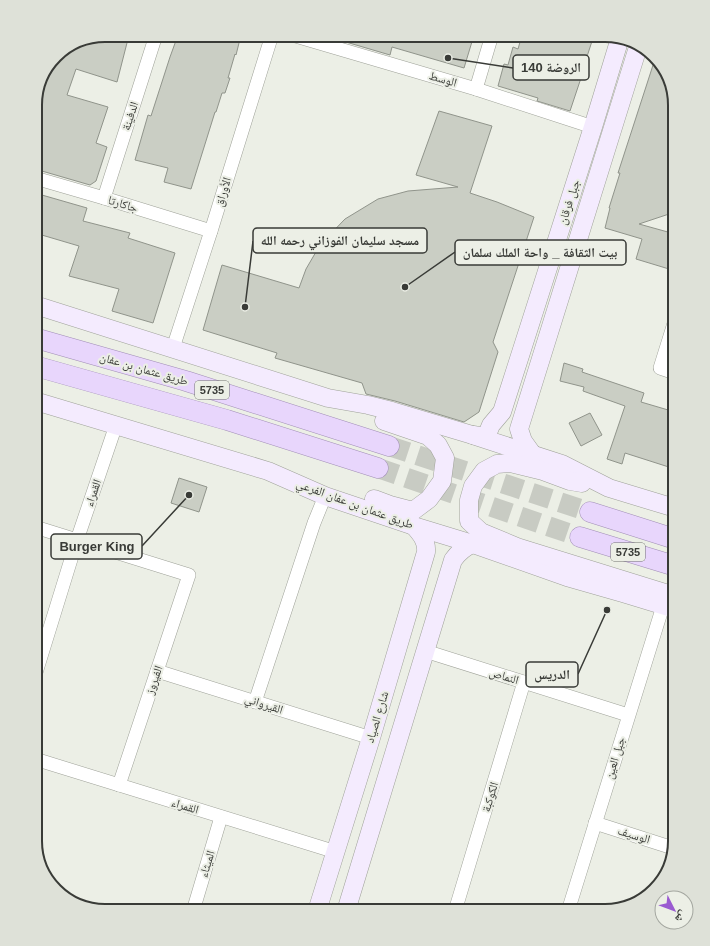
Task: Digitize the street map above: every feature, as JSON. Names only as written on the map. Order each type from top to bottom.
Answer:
[{"type":"main road","name":"طريق عثمان بن عفان","points":[[42,340],[186,381],[389,446]]},
{"type":"main road","name":"5735","points":[[42,368],[227,420],[378,468]]},
{"type":"main road","name":"5735","points":[[590,512],[668,536]]},
{"type":"main road","name":"5735","points":[[580,537],[668,564]]},
{"type":"street","name":"الدفينة","points":[[104,198],[154,42]]},
{"type":"street","name":"الأوراق","points":[[173,348],[270,42]]},
{"type":"street","name":"الوسط","points":[[316,42],[476,89],[593,127]]},
{"type":"street","points":[[476,89],[490,42]]},
{"type":"street","name":"جبل فرقان","points":[[618,43],[502,412],[502,433],[512,436],[522,421],[638,51]]},
{"type":"street","name":"جاكارتا","points":[[42,180],[211,231]]},
{"type":"street","points":[[42,307],[328,398],[386,409],[469,434],[562,464],[609,488]]},
{"type":"street","points":[[668,342],[660,368],[668,371]]},
{"type":"street","points":[[292,481],[331,486],[413,511],[429,499],[442,481],[445,458],[438,446],[428,436],[357,413],[328,398]]},
{"type":"street","name":"طريق عثمان بن عفان الفرعي","points":[[42,403],[268,471],[325,496],[473,544],[567,577],[624,593],[668,602]]},
{"type":"street","name":"جبل فرقان","points":[[469,434],[486,437],[491,425],[502,412]]},
{"type":"street","points":[[522,421],[522,441],[533,455]]},
{"type":"street","name":"القمراء","points":[[42,653],[77,540],[116,425]]},
{"type":"street","points":[[668,506],[609,488],[570,481],[543,471],[510,463],[497,464],[484,470],[473,486],[469,500],[469,521],[481,532],[517,547],[668,602]]},
{"type":"street","points":[[255,702],[314,523],[325,496]]},
{"type":"street","points":[[414,526],[423,538],[426,552],[439,546],[446,548],[451,553],[453,560]]},
{"type":"street","points":[[42,530],[77,540]]},
{"type":"street","name":"الفيروز","points":[[77,540],[189,575],[119,785]]},
{"type":"street","points":[[348,904],[453,560],[461,550],[473,544]]},
{"type":"street","name":"شارع الصياد","points":[[319,904],[371,738],[426,552]]},
{"type":"street","name":"جبل العين","points":[[570,904],[628,715],[668,611]]},
{"type":"street","name":"النماص","points":[[425,651],[628,715]]},
{"type":"street","name":"القيرواني","points":[[157,671],[371,738]]},
{"type":"street","name":"الكوكبة","points":[[457,904],[524,682]]},
{"type":"street","name":"القمراء","points":[[42,761],[336,852]]},
{"type":"street","name":"الميثاء","points":[[195,904],[221,817]]},
{"type":"street","name":"الوسيف","points":[[595,823],[667,846]]},
{"type":"building","points":[[127,42],[117,82],[76,69],[67,95],[108,107],[96,143],[107,147],[96,181],[90,185],[42,171],[42,101],[44,88],[48,77],[55,66],[73,50],[92,43]]},
{"type":"building","points":[[175,42],[239,42],[228,78],[230,78],[225,93],[222,93],[215,112],[191,189],[164,182],[168,168],[135,160],[148,115],[151,116]]},
{"type":"building","points":[[346,42],[472,42],[464,68],[392,47],[390,55]]},
{"type":"building","points":[[520,42],[592,42],[570,111],[537,101],[538,98],[498,86],[504,64],[508,65],[513,47],[518,49]]},
{"type":"building","points":[[653,65],[666,88],[668,105],[668,214],[639,224],[668,232],[668,269],[636,259],[642,239],[605,228],[609,208],[620,173],[618,173]]},
{"type":"building","points":[[439,111],[492,126],[470,193],[534,217],[493,342],[498,352],[479,412],[464,422],[395,401],[366,394],[362,383],[275,358],[277,353],[203,330],[222,265],[299,288],[306,269],[320,245],[345,219],[378,199],[408,191],[458,187],[416,175]]},
{"type":"building","points":[[42,195],[87,208],[83,221],[130,233],[128,238],[175,253],[153,323],[112,311],[119,289],[69,276],[79,246],[42,235]]},
{"type":"building","points":[[564,363],[583,369],[582,372],[644,393],[641,402],[668,410],[668,467],[625,453],[622,464],[607,459],[625,406],[583,391],[584,387],[560,381]]},
{"type":"building","points":[[590,413],[602,435],[581,446],[569,423]]},
{"type":"building","points":[[179,478],[207,487],[199,512],[171,503]]},
{"type":"tunnel","points":[[389,446],[590,512]]},
{"type":"tunnel","points":[[378,468],[580,537]]},
{"type":"place","name":"الروضة 140","points":[[448,58]]},
{"type":"place","name":"بيت الثقافة _ واحة الملك سلمان","points":[[405,287]]},
{"type":"place","name":"مسجد سليمان الفوزاني رحمه الله","points":[[245,307]]},
{"type":"place","name":"Burger King","points":[[189,495]]},
{"type":"place","name":"الدريس","points":[[607,610]]}]
